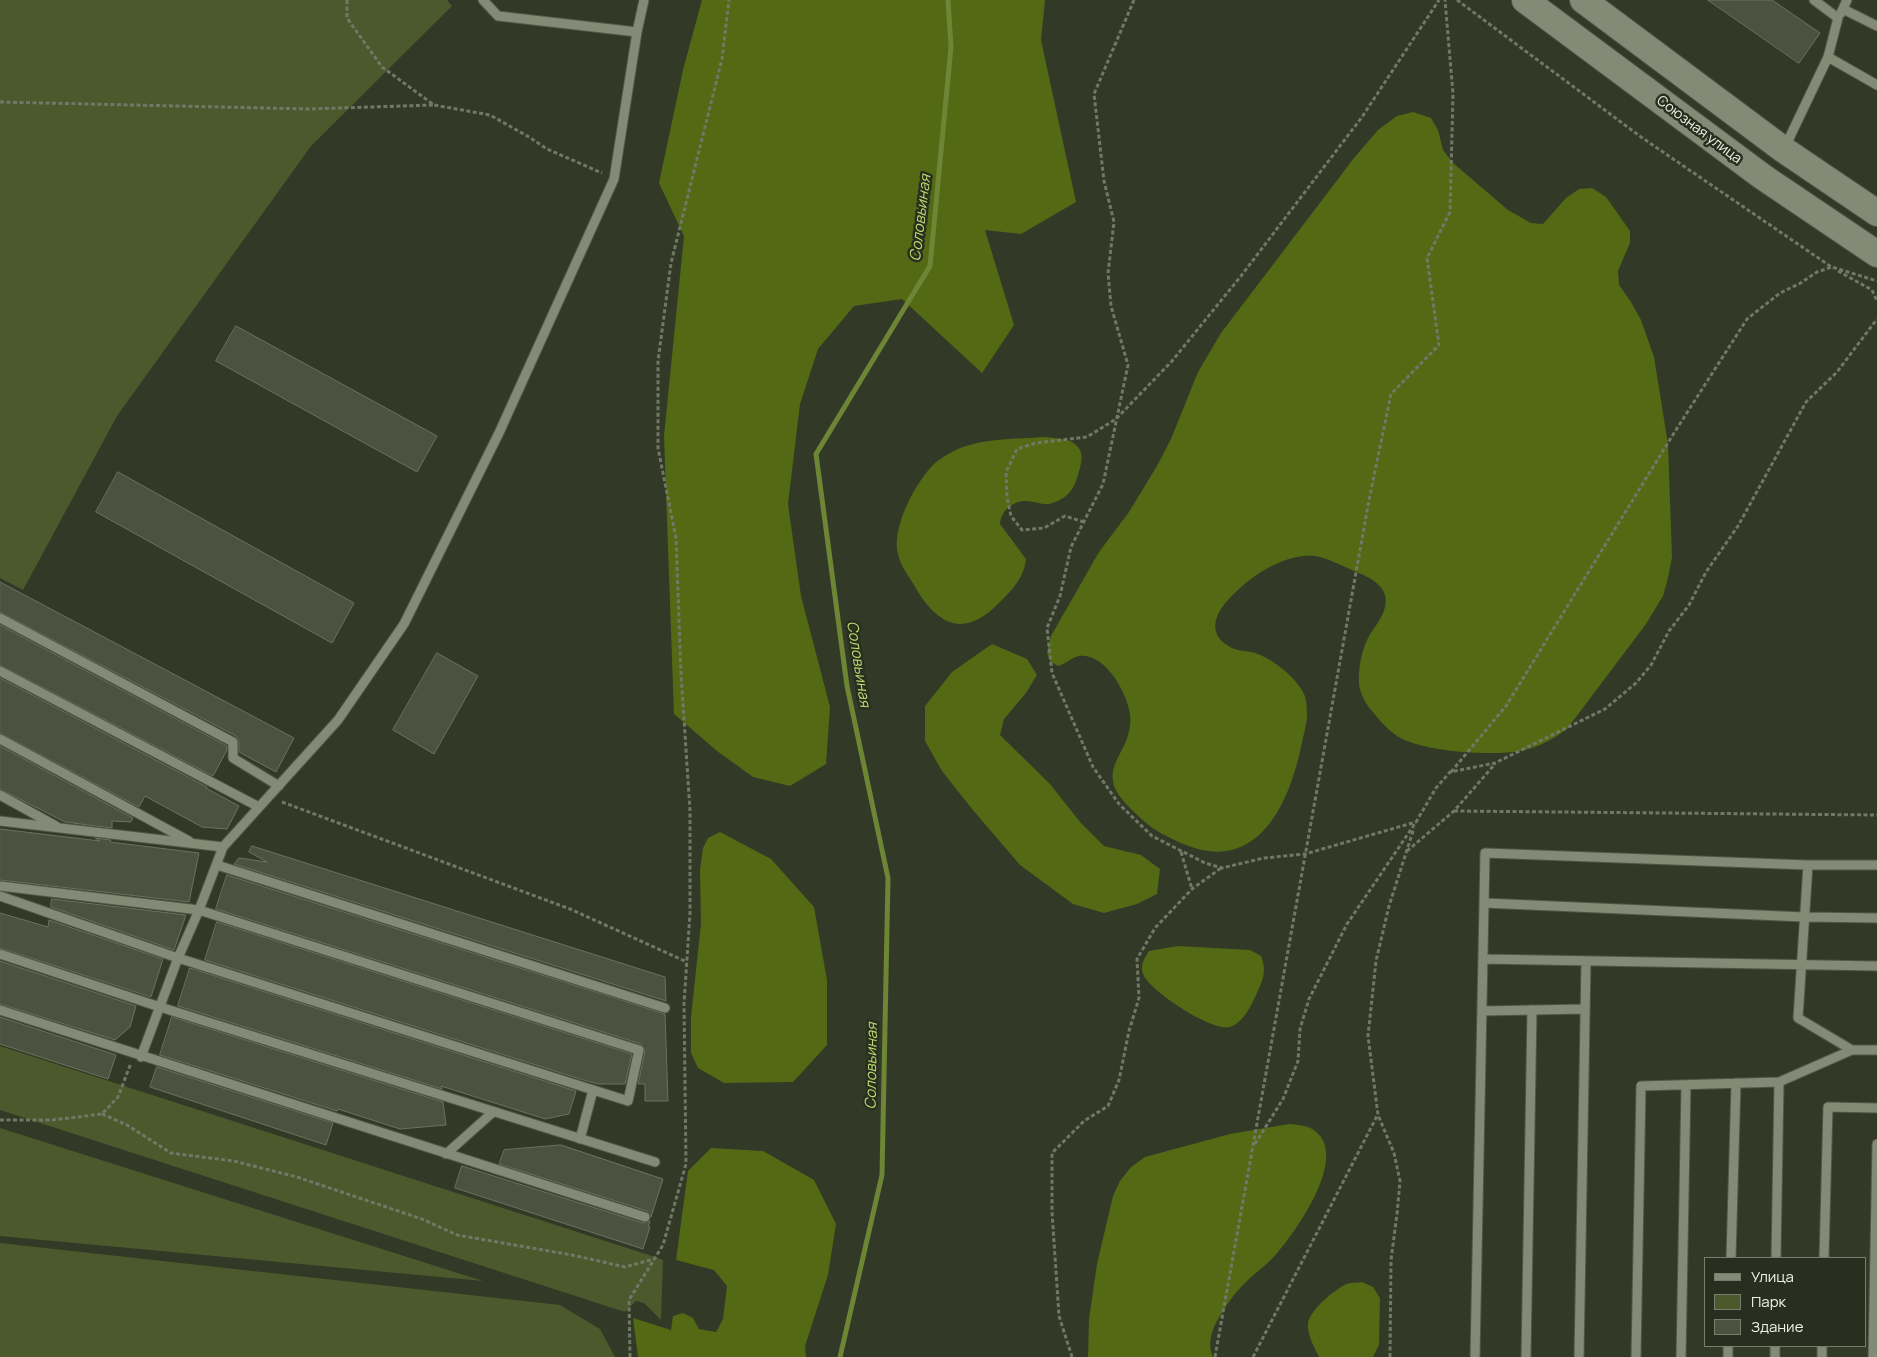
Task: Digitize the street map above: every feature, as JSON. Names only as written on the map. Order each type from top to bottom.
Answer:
[{"type":"main road","name":"Союзная улица","points":[[1525,0],[1763,177],[1877,254]]},
{"type":"main road","points":[[1584,0],[1784,150],[1877,213]]},
{"type":"lane","points":[[483,0],[498,16],[637,32]]},
{"type":"lane","points":[[138,1056],[160,1008],[223,847],[338,720],[404,624],[499,433],[614,178],[637,32],[644,0]]},
{"type":"lane","points":[[1814,0],[1838,18]]},
{"type":"lane","points":[[1784,150],[1828,57],[1838,18],[1848,0]]},
{"type":"lane","points":[[1843,9],[1877,26]]},
{"type":"lane","points":[[1828,57],[1877,84]]},
{"type":"lane","points":[[0,618],[233,742],[233,758],[279,786]]},
{"type":"lane","points":[[0,671],[259,807]]},
{"type":"lane","points":[[0,739],[194,844]]},
{"type":"lane","points":[[0,796],[61,828]]},
{"type":"lane","points":[[0,821],[223,847]]},
{"type":"lane","points":[[1476,1357],[1485,853],[1808,865],[1877,865]]},
{"type":"lane","points":[[217,865],[665,1008]]},
{"type":"lane","points":[[1808,865],[1798,1018],[1852,1050]]},
{"type":"lane","points":[[0,886],[199,910],[639,1050],[628,1101],[178,958],[0,896]]},
{"type":"lane","points":[[1484,903],[1804,917],[1877,918]]},
{"type":"lane","points":[[0,954],[160,1008],[655,1162]]},
{"type":"lane","points":[[1483,959],[1877,966]]},
{"type":"lane","points":[[1579,1357],[1586,962]]},
{"type":"lane","points":[[1482,1011],[1586,1009]]},
{"type":"lane","points":[[0,1010],[138,1056],[646,1217]]},
{"type":"lane","points":[[1526,1357],[1532,1010]]},
{"type":"lane","points":[[1636,1357],[1640,1086],[1779,1082],[1852,1050],[1877,1050]]},
{"type":"lane","points":[[1776,1257],[1779,1082]]},
{"type":"lane","points":[[1731,1257],[1736,1083]]},
{"type":"lane","points":[[1681,1357],[1686,1085]]},
{"type":"lane","points":[[580,1139],[593,1090]]},
{"type":"lane","points":[[1824,1257],[1828,1107],[1877,1108]]},
{"type":"lane","points":[[446,1154],[492,1112]]},
{"type":"lane","points":[[1872,1357],[1877,1144]]},
{"type":"path","points":[[347,0],[347,18],[382,67],[434,105]]},
{"type":"path","points":[[630,1357],[629,1300],[662,1245],[686,1164],[684,1004],[690,913],[690,811],[681,673],[676,538],[658,448],[658,361],[671,263],[722,59],[729,0]]},
{"type":"path","points":[[1134,0],[1094,94],[1104,181],[1114,222],[1108,273],[1111,306],[1128,365],[1103,484],[1071,547],[1060,596],[1047,628],[1052,673],[1093,767],[1118,804],[1152,836],[1204,863],[1222,868]]},
{"type":"path","points":[[1084,522],[1065,516],[1044,528],[1022,530],[1011,516],[1007,497],[1006,472],[1017,449],[1036,443],[1087,437],[1116,419],[1172,360],[1241,276],[1362,117],[1439,0]]},
{"type":"path","points":[[1215,1357],[1369,500],[1391,394],[1439,345],[1427,258],[1450,212],[1453,94],[1445,0]]},
{"type":"path","points":[[1456,0],[1641,137],[1832,267],[1872,290],[1877,301]]},
{"type":"path","points":[[0,102],[309,109],[434,105],[490,115],[547,149],[614,178]]},
{"type":"path","points":[[1253,1147],[1283,1099],[1298,1061],[1300,1029],[1309,999],[1347,924],[1416,822],[1436,788],[1506,706],[1674,433],[1747,319],[1780,293],[1799,284],[1817,272],[1832,267],[1877,281]]},
{"type":"path","points":[[1450,772],[1495,763],[1605,709],[1636,683],[1651,665],[1669,631],[1689,606],[1706,572],[1738,526],[1806,402],[1837,372],[1877,319]]},
{"type":"path","points":[[1406,851],[1454,811],[1495,763]]},
{"type":"path","points":[[270,797],[570,909],[687,962]]},
{"type":"path","points":[[1454,811],[1877,815]]},
{"type":"path","points":[[1072,1357],[1059,1316],[1052,1212],[1052,1153],[1084,1121],[1108,1106],[1119,1080],[1129,1031],[1139,998],[1137,959],[1155,928],[1192,889],[1222,868],[1264,858],[1305,854],[1416,822]]},
{"type":"path","points":[[1390,1357],[1391,1260],[1400,1181],[1394,1153],[1378,1115],[1368,1036],[1376,961],[1389,906],[1416,822]]},
{"type":"path","points":[[1181,852],[1192,889]]},
{"type":"path","points":[[102,1114],[118,1097],[138,1056]]},
{"type":"path","points":[[0,1120],[52,1120],[102,1114],[127,1125],[171,1153],[234,1162],[297,1177],[422,1219],[457,1235],[572,1255],[625,1267],[654,1258]]},
{"type":"path","points":[[1253,1357],[1378,1115]]},
{"type":"green space","points":[[0,0],[447,0],[452,6],[311,146],[117,416],[23,590],[0,578]]},
{"type":"green space","points":[[702,0],[1045,0],[1041,40],[1076,202],[1021,234],[985,230],[1014,325],[982,373],[902,299],[854,306],[818,349],[800,404],[788,504],[801,596],[830,707],[826,764],[790,786],[753,777],[717,751],[674,714],[664,436],[684,236],[659,183],[683,70]]},
{"type":"green space","points":[[1413,112],[1431,118],[1438,130],[1443,150],[1453,163],[1508,210],[1531,223],[1543,224],[1566,198],[1579,189],[1592,188],[1606,197],[1630,231],[1630,243],[1618,271],[1619,285],[1641,320],[1654,357],[1668,444],[1672,557],[1663,596],[1646,624],[1567,729],[1547,742],[1525,750],[1496,753],[1459,752],[1423,746],[1397,736],[1380,721],[1364,699],[1359,684],[1362,655],[1368,638],[1381,618],[1386,601],[1383,591],[1377,583],[1330,560],[1315,556],[1291,559],[1267,569],[1246,583],[1223,605],[1217,617],[1217,635],[1230,647],[1255,653],[1269,660],[1296,681],[1306,699],[1307,718],[1305,728],[1295,770],[1287,792],[1277,813],[1264,830],[1248,843],[1229,850],[1207,851],[1181,843],[1157,831],[1121,798],[1114,786],[1113,774],[1130,727],[1128,705],[1113,676],[1098,660],[1089,656],[1079,656],[1058,666],[1050,661],[1047,652],[1051,636],[1099,552],[1129,512],[1157,466],[1171,439],[1198,372],[1221,333],[1354,158],[1378,130],[1397,116]]},
{"type":"green space","points":[[1044,437],[1066,440],[1074,443],[1079,448],[1081,462],[1074,486],[1070,492],[1053,503],[1021,501],[1008,508],[1000,524],[1026,559],[1020,578],[999,603],[974,621],[962,624],[941,618],[922,598],[902,566],[898,554],[898,531],[913,493],[935,463],[958,449],[989,441]]},
{"type":"green space","points":[[992,644],[1027,659],[1037,675],[1026,693],[1004,719],[1000,735],[1050,784],[1080,822],[1104,846],[1141,855],[1160,869],[1157,894],[1137,904],[1104,913],[1073,904],[1020,865],[942,771],[925,741],[925,706],[952,672]]},
{"type":"green space","points":[[720,832],[771,859],[814,907],[827,980],[827,1045],[793,1082],[724,1083],[698,1068],[691,1053],[691,1017],[701,924],[700,870],[703,848],[708,838]]},
{"type":"green space","points":[[1178,946],[1250,950],[1261,956],[1264,967],[1262,980],[1249,1009],[1239,1022],[1230,1027],[1221,1027],[1210,1023],[1183,1009],[1149,983],[1144,976],[1142,966],[1149,951]]},
{"type":"green space","points":[[0,1046],[663,1260],[661,1320],[644,1303],[636,1301],[625,1312],[0,1110]]},
{"type":"green space","points":[[1289,1124],[1312,1129],[1324,1142],[1326,1157],[1323,1174],[1316,1193],[1297,1227],[1272,1259],[1238,1290],[1220,1316],[1212,1333],[1210,1345],[1213,1357],[1088,1357],[1089,1319],[1097,1264],[1113,1196],[1120,1181],[1131,1167],[1145,1157],[1230,1134]]},
{"type":"green space","points":[[0,1128],[483,1281],[0,1236]]},
{"type":"green space","points":[[711,1148],[763,1151],[814,1180],[836,1224],[828,1275],[805,1346],[806,1357],[638,1357],[633,1318],[671,1330],[673,1316],[683,1313],[693,1318],[699,1329],[716,1332],[723,1319],[727,1286],[714,1270],[676,1260],[688,1171]]},
{"type":"green space","points":[[0,1243],[560,1305],[600,1329],[615,1357],[0,1357]]},
{"type":"green space","points":[[1362,1282],[1373,1287],[1380,1298],[1379,1345],[1373,1357],[1319,1357],[1309,1332],[1308,1323],[1313,1312],[1336,1290],[1349,1283]]},
{"type":"building","points":[[1708,0],[1772,0],[1820,33],[1799,63]]},
{"type":"building","points":[[236,326],[437,436],[417,472],[216,361]]},
{"type":"building","points":[[118,472],[354,603],[332,643],[96,512]]},
{"type":"building","points":[[0,582],[294,738],[276,772],[239,752],[239,742],[236,736],[0,612]]},
{"type":"building","points":[[0,625],[227,746],[227,750],[213,776],[0,665]]},
{"type":"building","points":[[437,653],[478,676],[434,754],[393,730]]},
{"type":"building","points":[[0,678],[207,787],[239,806],[227,829],[202,827],[145,796],[139,807],[0,733]]},
{"type":"building","points":[[0,746],[133,818],[131,822],[112,821],[112,828],[65,822],[0,789]]},
{"type":"building","points":[[0,829],[100,841],[95,838],[111,840],[110,842],[199,853],[189,902],[0,880]]},
{"type":"building","points":[[252,846],[665,977],[666,1001],[234,864],[239,858],[267,862],[249,852]]},
{"type":"building","points":[[227,875],[665,1014],[668,1101],[645,1101],[645,1084],[638,1084],[645,1051],[641,1044],[216,909]]},
{"type":"building","points":[[52,899],[186,915],[174,950],[51,907]]},
{"type":"building","points":[[0,913],[48,927],[49,920],[163,959],[151,997],[0,948]]},
{"type":"building","points":[[217,922],[632,1054],[625,1084],[598,1084],[580,1079],[205,960]]},
{"type":"building","points":[[0,961],[136,1006],[130,1027],[115,1040],[0,1004]]},
{"type":"building","points":[[190,968],[576,1091],[569,1114],[545,1119],[441,1086],[442,1089],[178,1006]]},
{"type":"building","points":[[0,1017],[116,1055],[108,1079],[0,1044]]},
{"type":"building","points":[[172,1017],[443,1102],[446,1125],[400,1129],[160,1055]]},
{"type":"building","points":[[157,1067],[333,1123],[326,1145],[150,1087]]},
{"type":"building","points":[[561,1145],[663,1179],[651,1217],[647,1211],[499,1164],[504,1150]]},
{"type":"building","points":[[462,1166],[643,1223],[650,1221],[643,1249],[455,1188]]},
{"type":"waterway","name":"Соловьиная","points":[[840,1357],[882,1175],[888,878],[847,686],[816,454],[930,266],[951,47],[948,0]]}]
